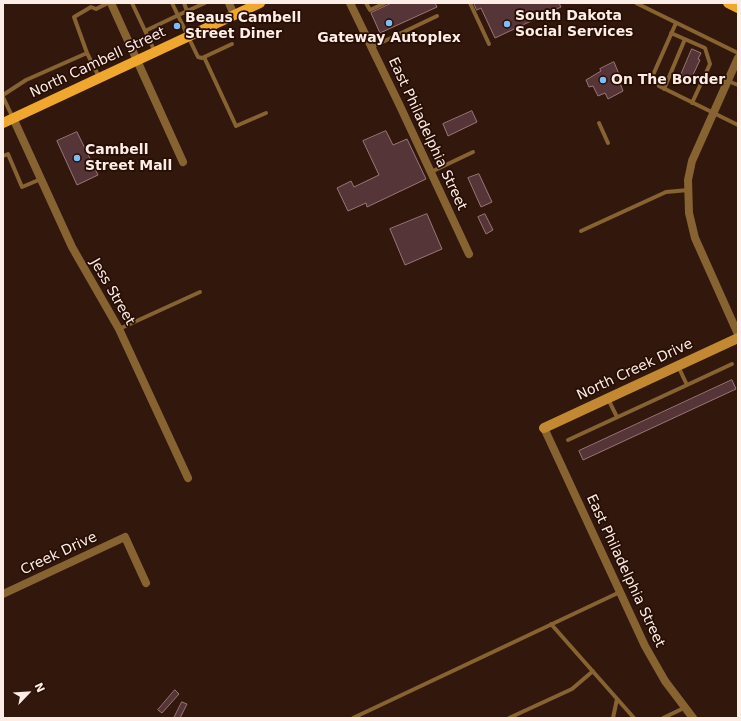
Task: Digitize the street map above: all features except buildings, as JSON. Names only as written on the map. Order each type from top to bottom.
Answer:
[{"type":"main road","name":"North Cambell Street","points":[[3,123],[260,3]]},
{"type":"main road","points":[[728,3],[738,8]]},
{"type":"street","points":[[111,3],[183,162]]},
{"type":"street","points":[[229,3],[234,15]]},
{"type":"street","name":"East Philadelphia Street","points":[[350,3],[469,254]]},
{"type":"street","points":[[738,58],[692,161],[688,180],[689,213],[695,238],[738,334]]},
{"type":"street","name":"Jess Street","points":[[13,118],[80,263],[119,329],[188,478]]},
{"type":"street","name":"North Creek Drive","points":[[544,428],[738,338]]},
{"type":"street","name":"East Philadelphia Street","points":[[544,428],[645,646],[659,672],[684,708],[693,718]]},
{"type":"street","name":"Creek Drive","points":[[3,594],[125,537],[146,583]]},
{"type":"lane","points":[[99,77],[87,53],[74,17],[91,7],[96,9],[108,3]]},
{"type":"lane","points":[[132,3],[155,52]]},
{"type":"lane","points":[[172,3],[197,56],[200,58],[204,57],[232,44]]},
{"type":"lane","points":[[184,3],[187,11]]},
{"type":"lane","points":[[146,31],[205,3]]},
{"type":"lane","points":[[366,3],[370,10],[385,3]]},
{"type":"lane","points":[[470,3],[489,44]]},
{"type":"lane","points":[[636,3],[738,53]]},
{"type":"lane","points":[[372,48],[436,16]]},
{"type":"lane","points":[[676,23],[652,75],[659,86],[664,89],[738,125]]},
{"type":"lane","points":[[671,33],[705,48],[710,64],[692,103]]},
{"type":"lane","points":[[664,89],[685,39]]},
{"type":"lane","points":[[13,118],[3,96],[26,80],[87,53]]},
{"type":"lane","points":[[204,57],[236,126],[266,112]]},
{"type":"lane","points":[[728,81],[738,86]]},
{"type":"lane","points":[[599,123],[608,143]]},
{"type":"lane","points":[[431,172],[473,152]]},
{"type":"lane","points":[[3,156],[8,154],[22,187],[41,179]]},
{"type":"lane","points":[[581,231],[666,192],[689,190]]},
{"type":"lane","points":[[119,329],[200,292]]},
{"type":"lane","points":[[568,440],[732,364]]},
{"type":"lane","points":[[678,366],[686,385]]},
{"type":"lane","points":[[608,398],[617,418]]},
{"type":"lane","points":[[353,718],[620,592]]},
{"type":"lane","points":[[551,624],[634,718]]},
{"type":"lane","points":[[509,718],[572,689],[593,671]]},
{"type":"lane","points":[[613,718],[617,699]]},
{"type":"lane","points":[[663,718],[684,708]]},
{"type":"place","name":"Gateway Autoplex","points":[[389,23]]},
{"type":"place","name":"South Dakota Social Services","points":[[507,24]]},
{"type":"place","name":"Beaus Cambell Street Diner","points":[[177,26]]},
{"type":"place","name":"On The Border","points":[[603,80]]},
{"type":"place","name":"Cambell Street Mall","points":[[77,158]]}]
